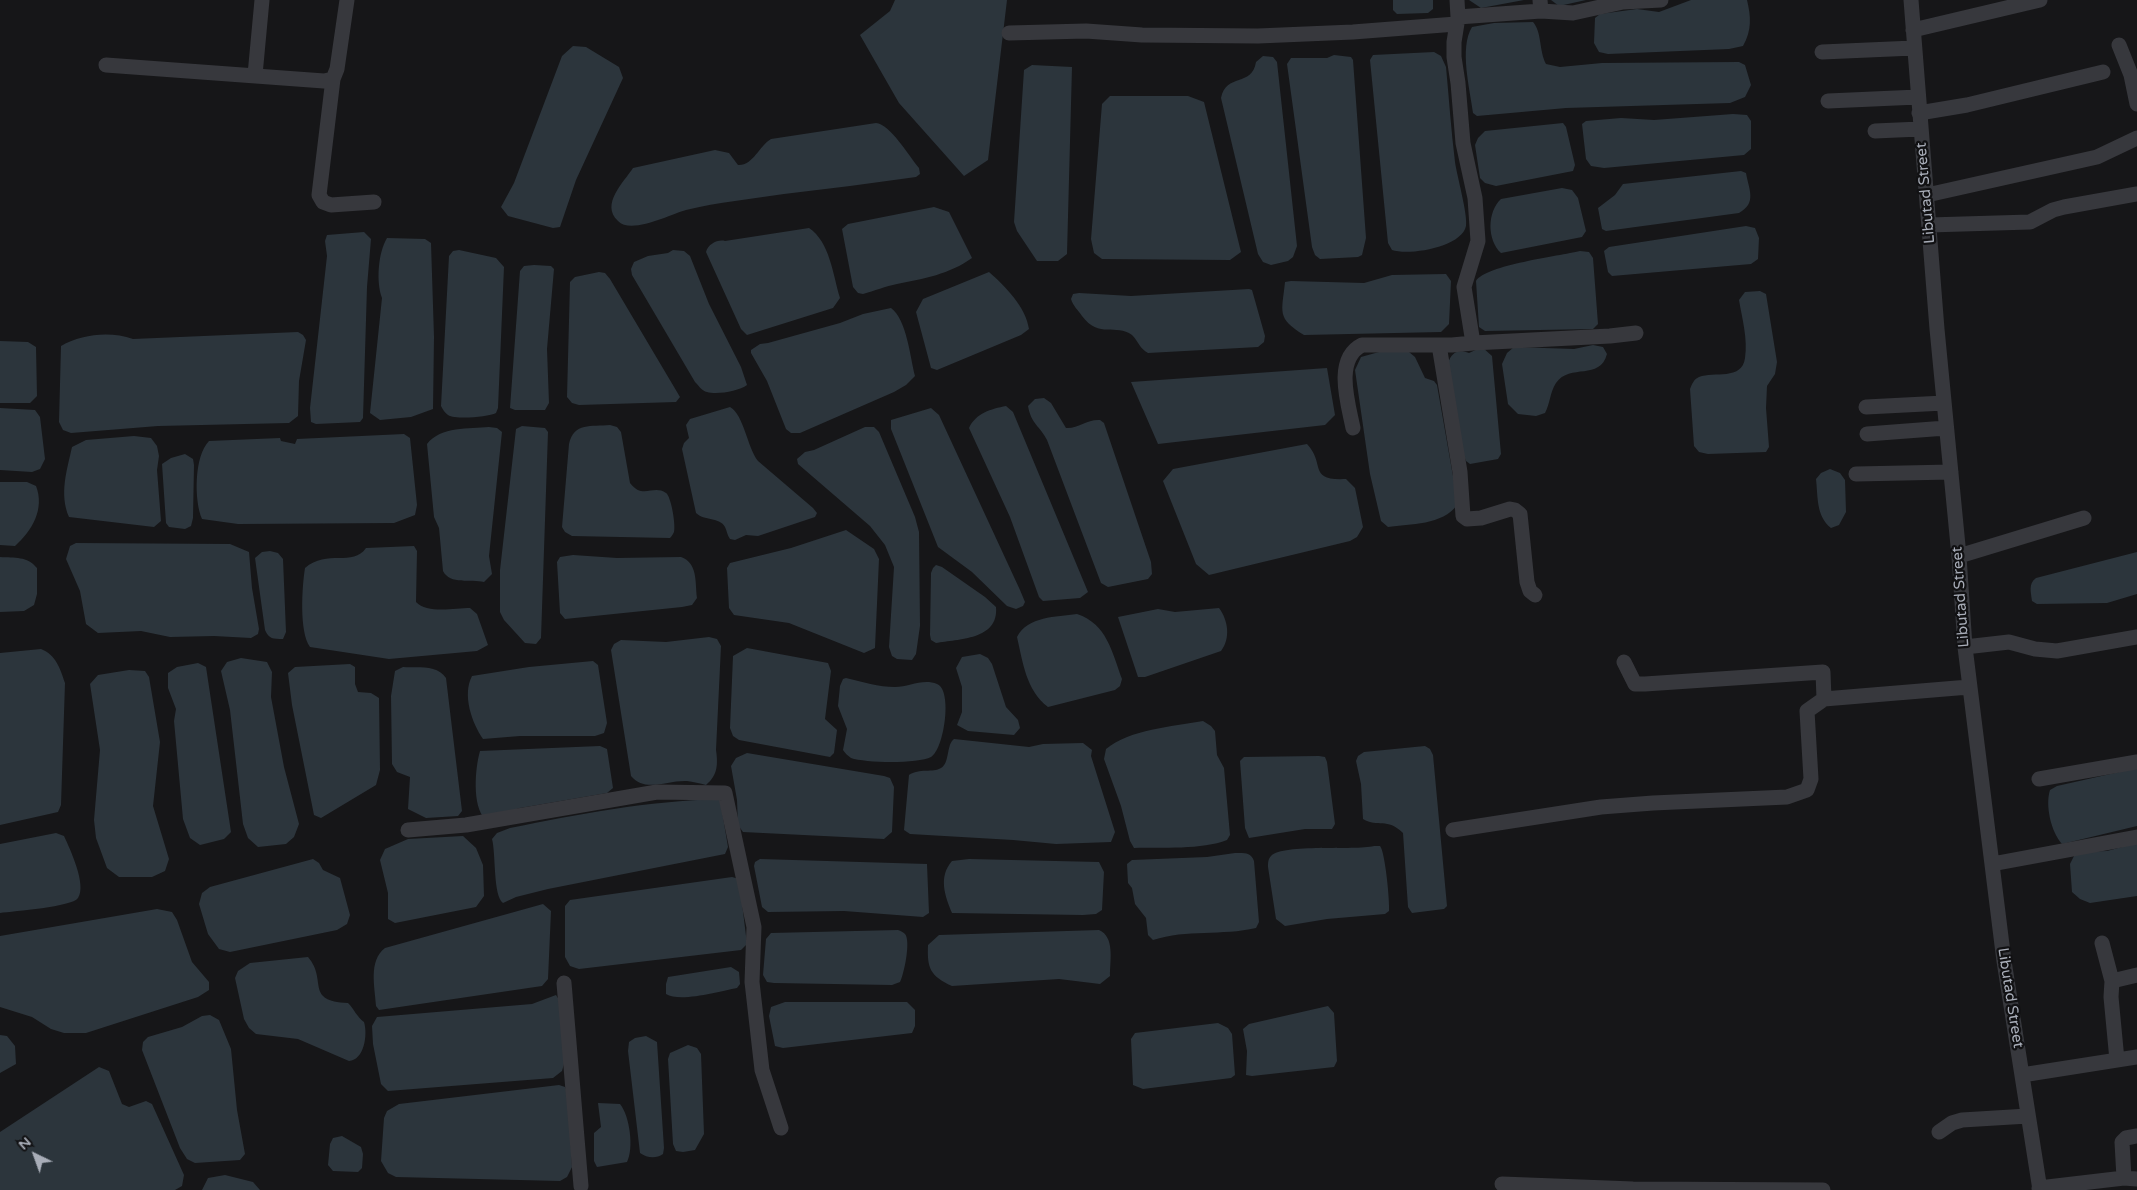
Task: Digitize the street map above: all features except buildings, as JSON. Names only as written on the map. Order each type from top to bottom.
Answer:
[{"type":"street","points":[[254,76],[262,0]]},
{"type":"street","points":[[347,0],[334,79],[319,195],[323,202],[331,205],[374,202]]},
{"type":"street","points":[[1457,0],[1458,21],[1454,57],[1463,143],[1475,198],[1478,241],[1464,287],[1473,343]]},
{"type":"street","points":[[1009,33],[1086,31],[1142,35],[1258,36],[1353,32],[1458,21],[1540,6],[1574,13],[1623,1],[1661,0]]},
{"type":"street","name":"Libutad Street","points":[[1911,0],[1937,329],[1959,556],[1964,647],[2004,961],[2039,1189]]},
{"type":"street","points":[[1913,30],[1995,5],[2040,0]]},
{"type":"street","points":[[2119,45],[2131,75],[2137,104]]},
{"type":"street","points":[[1822,52],[1914,48]]},
{"type":"street","points":[[106,65],[254,76],[334,79]]},
{"type":"street","points":[[1919,113],[1967,105],[2103,72]]},
{"type":"street","points":[[1828,101],[1918,97]]},
{"type":"street","points":[[1875,131],[1920,129]]},
{"type":"street","points":[[1927,195],[2097,158],[2137,138]]},
{"type":"street","points":[[1930,225],[2030,222],[2053,210],[2064,207],[2137,194]]},
{"type":"street","points":[[1353,428],[1345,368],[1348,356],[1353,349],[1362,345],[1439,345],[1636,333]]},
{"type":"street","points":[[1439,345],[1460,472],[1463,516],[1467,519],[1481,518],[1510,509],[1520,514],[1527,582],[1530,591],[1535,595]]},
{"type":"street","points":[[1866,407],[1944,403]]},
{"type":"street","points":[[1867,434],[1946,428]]},
{"type":"street","points":[[1856,474],[1951,472]]},
{"type":"street","points":[[1959,556],[2084,518]]},
{"type":"street","points":[[1964,647],[2010,642],[2034,649],[2057,651],[2137,637]]},
{"type":"street","points":[[1624,662],[1635,684],[1823,672],[1824,699]]},
{"type":"street","points":[[1453,830],[1601,807],[1787,797],[1807,790],[1811,779],[1807,711],[1824,699],[1969,687]]},
{"type":"street","points":[[2039,779],[2137,762]]},
{"type":"street","points":[[408,830],[466,825],[657,792],[725,793],[754,927],[752,982],[762,1070],[780,1128]]},
{"type":"street","points":[[1992,864],[2137,836]]},
{"type":"street","points":[[2102,943],[2112,981],[2111,996],[2117,1060]]},
{"type":"street","points":[[2112,981],[2137,975]]},
{"type":"street","points":[[564,983],[581,1186]]},
{"type":"street","points":[[2022,1075],[2137,1057]]},
{"type":"street","points":[[1939,1132],[1952,1123],[1962,1120],[2028,1116]]},
{"type":"street","points":[[2039,1189],[2130,1179],[2122,1142],[2126,1138],[2137,1136]]},
{"type":"street","points":[[1502,1184],[1633,1189],[1823,1190]]},
{"type":"shaded area","points":[[895,0],[1007,0],[988,160],[964,176],[899,103],[860,35],[890,11]]},
{"type":"shaded area","points":[[1393,0],[1433,0],[1433,9],[1428,13],[1397,14],[1393,10]]},
{"type":"shaded area","points":[[1469,0],[1524,0],[1481,8]]},
{"type":"shaded area","points":[[1551,0],[1586,0],[1559,6]]},
{"type":"shaded area","points":[[1691,0],[1747,0],[1750,23],[1743,46],[1729,49],[1608,54],[1599,52],[1594,43],[1595,18],[1600,14],[1637,9],[1659,12]]},
{"type":"shaded area","points":[[1533,22],[1538,31],[1546,64],[1560,67],[1602,63],[1739,62],[1745,65],[1751,85],[1745,97],[1730,103],[1566,108],[1477,116],[1473,113],[1466,57],[1468,36],[1472,27],[1494,23]]},
{"type":"shaded area","points":[[573,46],[586,47],[619,67],[623,78],[576,180],[560,227],[553,228],[508,216],[501,207],[514,183],[562,56]]},
{"type":"shaded area","points":[[1434,52],[1441,56],[1446,67],[1455,162],[1464,205],[1466,226],[1455,239],[1445,244],[1422,251],[1400,252],[1392,250],[1388,243],[1370,60],[1373,55]]},
{"type":"shaded area","points":[[1334,55],[1351,57],[1353,60],[1366,238],[1362,255],[1358,257],[1320,259],[1315,255],[1312,247],[1287,64],[1291,58],[1327,58]]},
{"type":"shaded area","points":[[1263,56],[1273,57],[1277,62],[1297,246],[1293,257],[1288,261],[1271,265],[1263,262],[1258,254],[1221,98],[1228,85],[1250,75],[1254,70],[1256,62]]},
{"type":"shaded area","points":[[1032,65],[1072,67],[1067,254],[1058,261],[1037,261],[1017,231],[1014,222],[1024,70]]},
{"type":"shaded area","points":[[1110,96],[1188,96],[1204,102],[1241,252],[1230,260],[1102,259],[1094,253],[1091,239],[1102,104]]},
{"type":"shaded area","points":[[1733,114],[1747,115],[1751,121],[1751,149],[1744,155],[1604,168],[1591,166],[1586,159],[1582,124],[1586,121],[1621,118],[1654,120]]},
{"type":"shaded area","points":[[876,123],[887,129],[899,141],[919,168],[920,174],[916,177],[711,205],[686,210],[641,225],[632,226],[624,225],[618,221],[611,208],[615,193],[633,168],[715,150],[729,153],[738,165],[752,159],[771,139]]},
{"type":"shaded area","points":[[1563,123],[1566,127],[1575,165],[1573,171],[1496,186],[1485,183],[1480,178],[1475,145],[1478,138],[1485,131]]},
{"type":"shaded area","points":[[1741,171],[1746,173],[1750,200],[1745,209],[1739,213],[1606,231],[1602,229],[1598,208],[1615,195],[1623,184]]},
{"type":"shaded area","points":[[1562,188],[1572,190],[1578,198],[1586,231],[1582,237],[1501,253],[1493,241],[1490,226],[1493,211],[1501,199]]},
{"type":"shaded area","points":[[934,207],[949,212],[972,258],[964,264],[936,275],[863,294],[858,293],[853,287],[842,229],[848,224]]},
{"type":"shaded area","points":[[1746,226],[1755,228],[1759,238],[1758,259],[1751,264],[1612,276],[1608,272],[1604,251],[1609,247]]},
{"type":"shaded area","points":[[809,228],[816,234],[826,250],[840,298],[833,308],[747,335],[741,329],[706,252],[707,249],[711,244],[719,241]]},
{"type":"shaded area","points":[[364,232],[371,239],[367,287],[363,418],[360,422],[316,424],[311,422],[310,408],[327,256],[325,241],[327,235]]},
{"type":"shaded area","points":[[387,238],[425,239],[431,243],[434,337],[433,409],[411,417],[380,420],[370,413],[382,298],[379,284],[379,268]]},
{"type":"shaded area","points":[[459,250],[496,258],[504,267],[498,408],[496,413],[479,417],[452,417],[441,406],[449,256],[453,251]]},
{"type":"shaded area","points":[[673,250],[684,251],[690,256],[709,304],[741,367],[747,385],[722,393],[711,393],[701,388],[695,382],[632,275],[631,269],[634,262],[648,256],[668,253]]},
{"type":"shaded area","points":[[1580,251],[1589,252],[1593,258],[1598,324],[1593,329],[1485,331],[1479,327],[1476,281],[1482,275],[1524,262]]},
{"type":"shaded area","points":[[524,266],[551,266],[554,269],[547,349],[549,403],[545,410],[515,410],[510,408],[520,271]]},
{"type":"shaded area","points":[[599,272],[605,273],[610,279],[680,397],[676,402],[579,405],[572,403],[567,397],[570,282],[575,277]]},
{"type":"shaded area","points":[[989,272],[1008,290],[1019,305],[1024,313],[1029,329],[1021,335],[937,370],[931,368],[916,312],[923,299]]},
{"type":"shaded area","points":[[1446,274],[1451,281],[1449,324],[1441,332],[1304,335],[1289,324],[1283,313],[1285,282],[1364,283],[1392,275]]},
{"type":"shaded area","points":[[1252,290],[1265,336],[1264,342],[1258,347],[1148,353],[1132,335],[1126,332],[1101,329],[1088,323],[1071,299],[1073,294],[1079,293],[1131,296]]},
{"type":"shaded area","points":[[1760,291],[1766,294],[1777,362],[1775,374],[1767,386],[1766,408],[1769,447],[1766,452],[1708,454],[1699,452],[1694,446],[1690,389],[1694,380],[1699,377],[1733,373],[1743,365],[1746,343],[1739,300],[1745,292]]},
{"type":"shaded area","points":[[891,308],[901,321],[915,376],[906,385],[894,392],[800,433],[791,433],[786,429],[767,381],[751,350],[760,344],[840,323],[863,314]]},
{"type":"shaded area","points":[[298,332],[306,340],[299,381],[298,416],[289,423],[158,426],[71,433],[63,430],[59,422],[61,346],[69,342],[96,335],[115,335],[133,339]]},
{"type":"shaded area","points":[[0,341],[28,342],[36,347],[37,396],[30,403],[0,403]]},
{"type":"shaded area","points":[[1593,345],[1603,347],[1607,354],[1603,362],[1591,370],[1562,377],[1554,387],[1545,413],[1536,416],[1518,414],[1508,404],[1502,364],[1507,353],[1514,347],[1574,349]]},
{"type":"shaded area","points":[[1482,347],[1492,356],[1501,454],[1498,459],[1470,464],[1464,456],[1448,363],[1451,356],[1456,352],[1469,353]]},
{"type":"shaded area","points":[[1379,352],[1409,352],[1415,357],[1425,378],[1434,381],[1437,385],[1457,505],[1451,512],[1435,520],[1388,527],[1381,521],[1370,474],[1355,370],[1361,357]]},
{"type":"shaded area","points":[[1327,368],[1335,415],[1325,425],[1158,444],[1131,382]]},
{"type":"shaded area","points":[[1044,398],[1051,403],[1066,428],[1095,420],[1100,420],[1104,423],[1151,562],[1152,574],[1148,579],[1108,587],[1101,583],[1047,440],[1033,421],[1029,412],[1028,406],[1035,399]]},
{"type":"shaded area","points":[[1006,406],[1013,412],[1088,592],[1080,598],[1043,601],[1039,597],[1010,517],[969,428],[980,415]]},
{"type":"shaded area","points":[[730,407],[739,417],[758,461],[813,508],[817,513],[815,517],[758,536],[746,535],[735,540],[730,539],[723,524],[696,513],[682,449],[684,443],[689,438],[686,425],[690,419]]},
{"type":"shaded area","points":[[0,408],[35,410],[40,417],[45,459],[40,469],[32,472],[0,470]]},
{"type":"shaded area","points":[[931,408],[939,415],[1020,590],[1025,602],[1023,606],[1016,609],[1007,606],[972,572],[938,547],[891,429],[891,420]]},
{"type":"shaded area","points":[[610,425],[617,427],[621,432],[630,483],[639,490],[657,490],[668,495],[674,523],[674,532],[670,538],[572,536],[565,532],[562,527],[571,437],[575,432],[584,427]]},
{"type":"shaded area","points":[[522,426],[545,428],[548,432],[541,638],[536,644],[525,643],[504,620],[500,612],[500,570],[516,429]]},
{"type":"shaded area","points":[[865,427],[874,427],[879,432],[915,517],[919,532],[920,626],[916,654],[912,660],[897,659],[892,656],[889,647],[894,567],[885,545],[870,526],[798,464],[797,459],[805,452],[814,450]]},
{"type":"shaded area","points":[[497,428],[502,432],[489,556],[492,574],[484,582],[456,580],[446,575],[443,571],[439,528],[434,517],[427,444],[433,438],[447,431]]},
{"type":"shaded area","points":[[404,434],[410,438],[417,505],[415,515],[394,523],[238,524],[202,519],[199,511],[197,479],[200,457],[209,441],[280,438],[281,441],[295,444],[297,439]]},
{"type":"shaded area","points":[[134,436],[151,438],[157,446],[161,521],[154,527],[69,517],[64,491],[72,447],[86,440]]},
{"type":"shaded area","points":[[1307,444],[1313,451],[1322,474],[1334,479],[1346,479],[1355,488],[1363,527],[1357,537],[1350,541],[1209,575],[1196,564],[1163,481],[1173,469]]},
{"type":"shaded area","points":[[185,454],[193,459],[194,465],[193,518],[191,526],[185,529],[169,527],[166,523],[162,464],[171,458]]},
{"type":"shaded area","points":[[1830,469],[1840,473],[1845,480],[1846,512],[1839,525],[1831,528],[1820,512],[1816,479],[1821,473]]},
{"type":"shaded area","points":[[0,482],[27,482],[36,486],[39,503],[38,511],[27,534],[15,546],[0,545]]},
{"type":"shaded area","points":[[846,530],[874,549],[879,559],[875,648],[864,653],[789,623],[734,615],[729,608],[727,568],[730,563],[791,548]]},
{"type":"shaded area","points":[[76,543],[230,544],[249,552],[252,588],[259,629],[258,634],[251,638],[214,636],[170,637],[141,631],[98,633],[86,624],[80,591],[66,559],[70,546]]},
{"type":"shaded area","points":[[414,546],[417,551],[416,602],[421,606],[434,609],[470,608],[477,614],[488,645],[477,651],[389,659],[310,647],[304,631],[303,620],[302,597],[305,568],[313,562],[331,558],[347,558],[361,554],[366,548]]},
{"type":"shaded area","points":[[262,552],[278,553],[283,559],[286,632],[283,639],[272,638],[265,630],[255,558]]},
{"type":"shaded area","points":[[2137,552],[2137,594],[2107,603],[2037,604],[2032,601],[2031,586],[2036,578]]},
{"type":"shaded area","points":[[573,555],[617,558],[681,557],[693,568],[697,598],[692,605],[682,607],[565,619],[560,613],[557,562],[560,557]]},
{"type":"shaded area","points":[[0,557],[29,561],[37,568],[37,594],[34,605],[24,611],[0,612]]},
{"type":"shaded area","points":[[936,565],[942,567],[985,597],[996,607],[995,618],[991,626],[984,632],[965,639],[936,643],[931,640],[931,573]]},
{"type":"shaded area","points":[[1219,608],[1225,618],[1227,629],[1226,640],[1221,651],[1145,677],[1138,677],[1118,617],[1158,609],[1175,612]]},
{"type":"shaded area","points":[[1077,614],[1095,625],[1107,640],[1122,679],[1120,686],[1115,690],[1048,707],[1035,693],[1026,675],[1017,637],[1022,630],[1035,621]]},
{"type":"shaded area","points":[[709,637],[717,639],[721,646],[716,750],[717,765],[715,773],[706,785],[687,781],[643,784],[631,776],[611,650],[614,644],[621,640],[666,642]]},
{"type":"shaded area","points":[[747,648],[828,663],[831,671],[825,719],[837,730],[834,753],[830,757],[739,740],[733,736],[730,728],[733,656]]},
{"type":"shaded area","points":[[41,649],[54,658],[65,683],[61,805],[58,812],[0,825],[0,653]]},
{"type":"shaded area","points":[[980,654],[988,658],[992,664],[1006,707],[1018,720],[1020,728],[1014,735],[968,731],[957,725],[962,712],[962,687],[956,668],[962,657]]},
{"type":"shaded area","points":[[241,658],[267,662],[272,672],[271,697],[284,767],[299,824],[294,837],[286,844],[258,847],[248,838],[243,824],[230,710],[221,671],[227,662]]},
{"type":"shaded area","points":[[593,661],[598,665],[607,723],[604,733],[595,736],[520,736],[483,739],[475,725],[468,700],[469,684],[472,676],[529,667]]},
{"type":"shaded area","points":[[198,663],[206,667],[231,832],[224,839],[200,845],[190,838],[183,819],[174,721],[176,709],[168,688],[168,673],[177,667]]},
{"type":"shaded area","points":[[350,664],[355,667],[355,684],[358,692],[371,693],[379,698],[380,770],[376,785],[321,818],[314,815],[292,705],[288,673],[295,667]]},
{"type":"shaded area","points":[[403,667],[432,669],[438,671],[446,678],[462,811],[458,816],[426,818],[408,809],[410,777],[397,772],[392,764],[391,696],[395,671]]},
{"type":"shaded area","points":[[129,670],[145,671],[149,677],[160,742],[153,806],[169,859],[165,871],[152,877],[119,877],[107,868],[96,838],[94,820],[100,750],[90,684],[98,675]]},
{"type":"shaded area","points":[[843,679],[889,687],[926,682],[937,684],[942,689],[945,697],[946,708],[943,732],[936,752],[931,757],[904,762],[868,761],[851,758],[843,750],[847,729],[838,706],[840,686]]},
{"type":"shaded area","points":[[1203,721],[1215,731],[1217,755],[1224,768],[1230,835],[1227,840],[1206,845],[1134,848],[1130,841],[1121,806],[1104,759],[1106,749],[1116,742],[1139,733]]},
{"type":"shaded area","points":[[954,739],[1029,747],[1043,744],[1083,743],[1092,750],[1091,756],[1115,832],[1111,842],[1056,844],[910,834],[904,830],[909,775],[944,766],[950,745]]},
{"type":"shaded area","points":[[600,746],[607,749],[613,788],[607,793],[520,808],[485,819],[481,813],[476,796],[477,767],[480,751]]},
{"type":"shaded area","points":[[1425,746],[1430,749],[1433,755],[1447,906],[1444,909],[1412,913],[1408,907],[1403,833],[1392,825],[1368,822],[1363,819],[1361,784],[1356,761],[1358,756],[1364,752]]},
{"type":"shaded area","points":[[747,753],[890,778],[894,787],[892,832],[884,839],[743,832],[738,825],[737,800],[731,766],[736,758]]},
{"type":"shaded area","points":[[1244,757],[1325,757],[1327,762],[1335,824],[1332,829],[1305,829],[1249,838],[1245,828],[1240,761]]},
{"type":"shaded area","points":[[2137,768],[2137,826],[2062,844],[2055,833],[2050,818],[2048,803],[2050,790],[2057,786]]},
{"type":"shaded area","points":[[720,799],[728,847],[725,854],[548,889],[516,897],[503,903],[500,899],[496,884],[492,839],[497,833],[510,828],[614,809],[666,802]]},
{"type":"shaded area","points":[[56,833],[64,836],[77,867],[80,885],[78,898],[65,904],[0,913],[0,844]]},
{"type":"shaded area","points":[[463,836],[476,848],[483,865],[484,896],[476,907],[395,923],[388,919],[388,893],[380,860],[385,849],[408,839]]},
{"type":"shaded area","points":[[2137,843],[2137,896],[2090,903],[2080,899],[2072,892],[2070,864],[2074,856],[2080,852],[2107,851]]},
{"type":"shaded area","points":[[1380,846],[1385,866],[1389,911],[1385,914],[1327,919],[1285,926],[1276,919],[1268,867],[1271,856],[1278,852],[1304,848]]},
{"type":"shaded area","points":[[1235,853],[1249,855],[1254,861],[1259,922],[1256,928],[1230,932],[1192,933],[1153,940],[1148,935],[1146,918],[1135,904],[1132,888],[1128,883],[1127,864],[1132,860],[1207,857]]},
{"type":"shaded area","points":[[313,859],[319,863],[323,870],[340,878],[350,915],[347,924],[337,930],[230,952],[219,949],[208,934],[199,904],[202,893],[210,887]]},
{"type":"shaded area","points":[[760,859],[927,864],[929,913],[923,917],[844,911],[768,912],[762,907],[754,866],[755,862]]},
{"type":"shaded area","points":[[969,859],[1099,862],[1104,872],[1102,910],[1096,914],[1083,915],[952,913],[945,893],[945,873],[952,861]]},
{"type":"shaded area","points":[[732,877],[739,879],[747,944],[741,950],[579,969],[570,966],[565,957],[565,906],[570,900]]},
{"type":"shaded area","points":[[543,904],[551,911],[548,979],[542,986],[379,1010],[376,1006],[374,967],[380,953],[385,948]]},
{"type":"shaded area","points":[[157,909],[172,912],[177,920],[192,962],[209,982],[209,990],[198,997],[86,1033],[64,1033],[51,1029],[32,1017],[0,1007],[0,936]]},
{"type":"shaded area","points":[[898,930],[905,934],[907,938],[907,950],[900,982],[892,985],[774,983],[767,982],[763,975],[766,939],[771,933]]},
{"type":"shaded area","points":[[1099,930],[1104,933],[1110,943],[1111,956],[1110,976],[1100,984],[1059,979],[952,986],[934,975],[928,960],[928,945],[939,935]]},
{"type":"shaded area","points":[[308,957],[314,965],[321,994],[334,1001],[348,1003],[364,1022],[364,1046],[354,1060],[349,1061],[298,1039],[256,1034],[249,1028],[244,1019],[235,978],[238,971],[250,963]]},
{"type":"shaded area","points":[[731,967],[739,972],[740,984],[737,988],[690,997],[666,994],[668,977]]},
{"type":"shaded area","points":[[556,995],[561,1003],[565,1060],[562,1071],[553,1078],[388,1091],[381,1084],[373,1044],[372,1026],[377,1017],[532,1004]]},
{"type":"shaded area","points":[[785,1002],[907,1002],[915,1010],[915,1026],[912,1033],[783,1048],[775,1046],[769,1016],[771,1007]]},
{"type":"shaded area","points":[[1328,1006],[1334,1013],[1337,1061],[1334,1067],[1252,1076],[1246,1075],[1247,1051],[1243,1029],[1249,1024]]},
{"type":"shaded area","points":[[210,1015],[219,1020],[231,1049],[237,1110],[245,1154],[240,1160],[195,1163],[187,1159],[180,1148],[142,1050],[143,1042],[148,1037],[182,1027],[202,1016]]},
{"type":"shaded area","points":[[1218,1023],[1228,1028],[1232,1034],[1235,1075],[1231,1078],[1143,1089],[1133,1085],[1131,1039],[1135,1033]]},
{"type":"shaded area","points":[[0,1035],[7,1036],[15,1046],[16,1064],[0,1073]]},
{"type":"shaded area","points":[[646,1036],[657,1042],[664,1148],[663,1154],[654,1157],[640,1153],[628,1051],[629,1042],[635,1038]]},
{"type":"shaded area","points":[[688,1045],[697,1048],[701,1054],[704,1134],[695,1150],[683,1152],[676,1151],[673,1144],[668,1059],[670,1053]]},
{"type":"shaded area","points":[[99,1067],[109,1071],[122,1104],[129,1107],[146,1101],[152,1104],[184,1175],[182,1186],[175,1190],[0,1190],[0,1132]]},
{"type":"shaded area","points":[[559,1085],[565,1087],[568,1093],[572,1167],[567,1177],[560,1181],[396,1177],[388,1173],[381,1161],[384,1118],[387,1111],[399,1104]]},
{"type":"shaded area","points":[[598,1103],[620,1104],[623,1109],[630,1133],[630,1149],[627,1162],[597,1167],[594,1161],[594,1133],[601,1127]]},
{"type":"shaded area","points":[[342,1136],[361,1147],[363,1154],[362,1168],[358,1172],[333,1171],[328,1165],[330,1144],[333,1138]]},
{"type":"shaded area","points":[[225,1175],[253,1182],[260,1190],[202,1190],[208,1178]]}]
